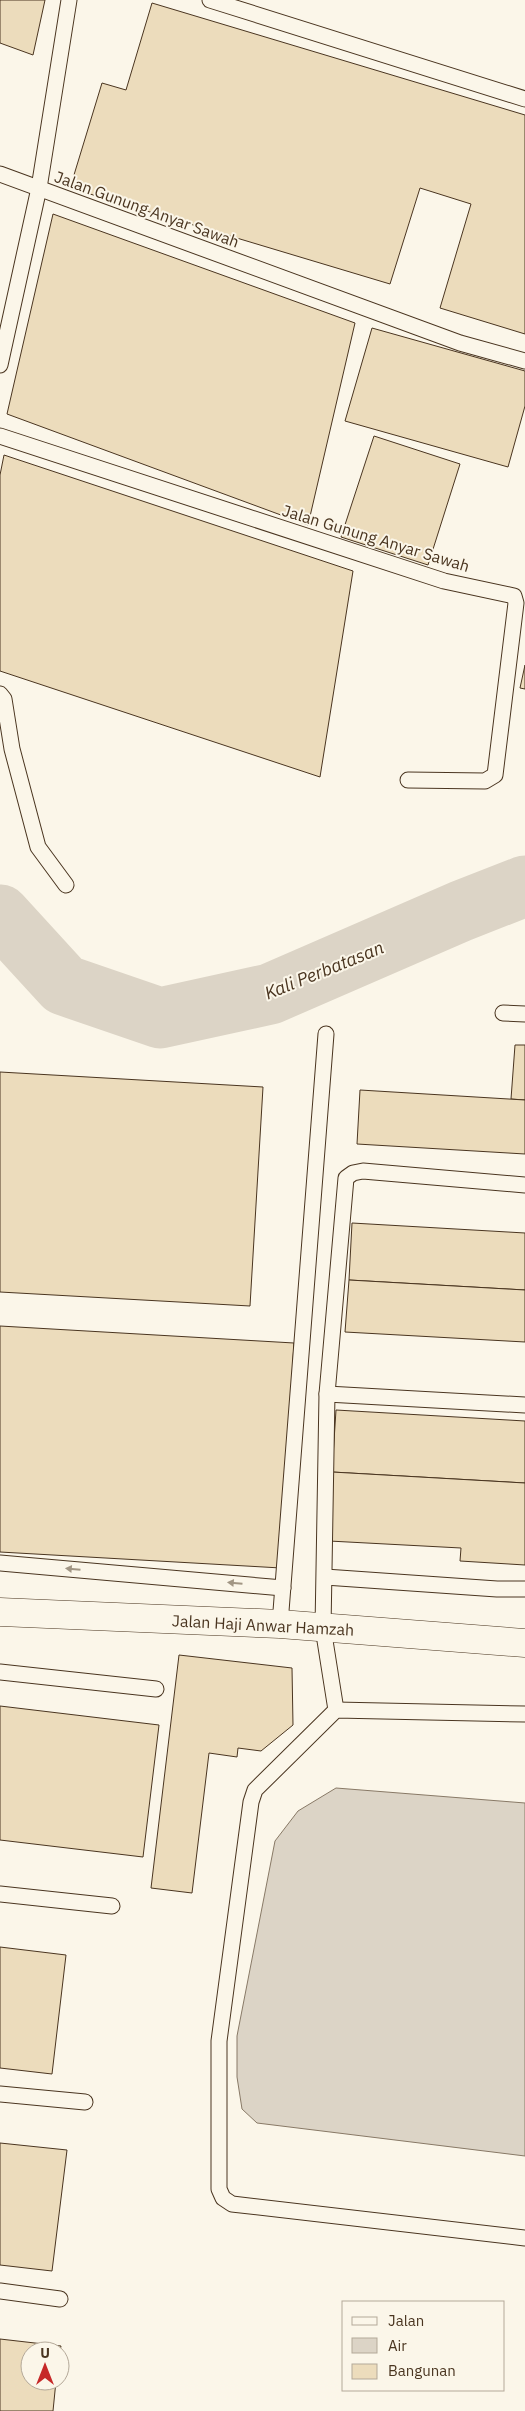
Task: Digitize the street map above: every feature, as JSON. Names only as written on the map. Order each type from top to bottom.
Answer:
[{"type":"street","name":"Jalan Haji Anwar Hamzah","points":[[0,1612],[280,1624],[525,1643]]},
{"type":"lane","name":"Jalan Gunung Anyar Sawah","points":[[0,365],[39,188],[69,0]]},
{"type":"lane","points":[[210,0],[525,99]]},
{"type":"lane","name":"Jalan Gunung Anyar Sawah","points":[[0,174],[460,343],[525,362]]},
{"type":"lane","name":"Jalan Gunung Anyar Sawah","points":[[0,436],[444,581],[514,596],[516,603],[495,775],[486,781],[408,780]]},
{"type":"lane","points":[[0,694],[4,699],[12,749],[38,847],[66,885]]},
{"type":"lane","points":[[503,1013],[525,1014]]},
{"type":"lane","points":[[280,1624],[326,1034]]},
{"type":"lane","points":[[336,1710],[324,1628],[327,1394],[346,1178],[353,1173],[363,1170],[525,1185]]},
{"type":"lane","points":[[327,1394],[525,1405]]},
{"type":"lane","points":[[0,1563],[283,1588]]},
{"type":"lane","points":[[325,1576],[497,1589],[525,1589]]},
{"type":"lane","points":[[0,1672],[156,1689]]},
{"type":"lane","points":[[525,1714],[336,1710],[255,1790],[251,1802],[219,2041],[219,2189],[223,2198],[232,2204],[525,2238]]},
{"type":"lane","points":[[0,1894],[112,1906]]},
{"type":"lane","points":[[0,2094],[85,2102]]},
{"type":"lane","points":[[0,2291],[60,2299]]},
{"type":"water","points":[[336,1788],[525,1803],[525,2156],[257,2123],[242,2109],[237,2077],[237,2036],[275,1841],[298,1811]]},
{"type":"building","points":[[0,0],[45,0],[33,55],[0,43]]},
{"type":"building","points":[[152,3],[525,115],[525,334],[440,308],[471,204],[420,188],[390,284],[70,188],[102,83],[126,90]]},
{"type":"building","points":[[53,214],[355,323],[308,525],[7,414]]},
{"type":"building","points":[[372,328],[525,371],[525,406],[508,467],[345,421]]},
{"type":"building","points":[[374,436],[460,464],[428,565],[341,537]]},
{"type":"building","points":[[4,455],[353,571],[320,777],[0,671],[0,475]]},
{"type":"building","points":[[525,665],[525,689],[520,688]]},
{"type":"building","points":[[515,1045],[525,1045],[525,1100],[511,1099]]},
{"type":"building","points":[[0,1072],[263,1087],[250,1306],[0,1292]]},
{"type":"building","points":[[360,1090],[525,1100],[525,1154],[357,1144]]},
{"type":"building","points":[[352,1223],[525,1233],[525,1290],[349,1280]]},
{"type":"building","points":[[349,1280],[525,1290],[525,1342],[345,1332]]},
{"type":"building","points":[[0,1326],[294,1343],[281,1568],[0,1552]]},
{"type":"building","points":[[336,1410],[525,1421],[525,1483],[332,1472]]},
{"type":"building","points":[[332,1472],[525,1483],[525,1565],[460,1561],[461,1548],[329,1541]]},
{"type":"building","points":[[179,1655],[292,1668],[293,1725],[261,1751],[238,1748],[237,1757],[209,1753],[192,1893],[151,1888]]},
{"type":"building","points":[[0,1706],[159,1725],[143,1857],[0,1840]]},
{"type":"building","points":[[0,1947],[66,1955],[52,2074],[0,2068]]},
{"type":"building","points":[[0,2143],[67,2150],[52,2271],[0,2265]]},
{"type":"building","points":[[0,2339],[20,2341],[20,2391],[55,2391],[53,2411],[0,2411]]},
{"type":"waterway","name":"Kali Perbatasan","points":[[0,915],[64,985],[160,1018],[270,994],[461,911],[525,886]]}]
